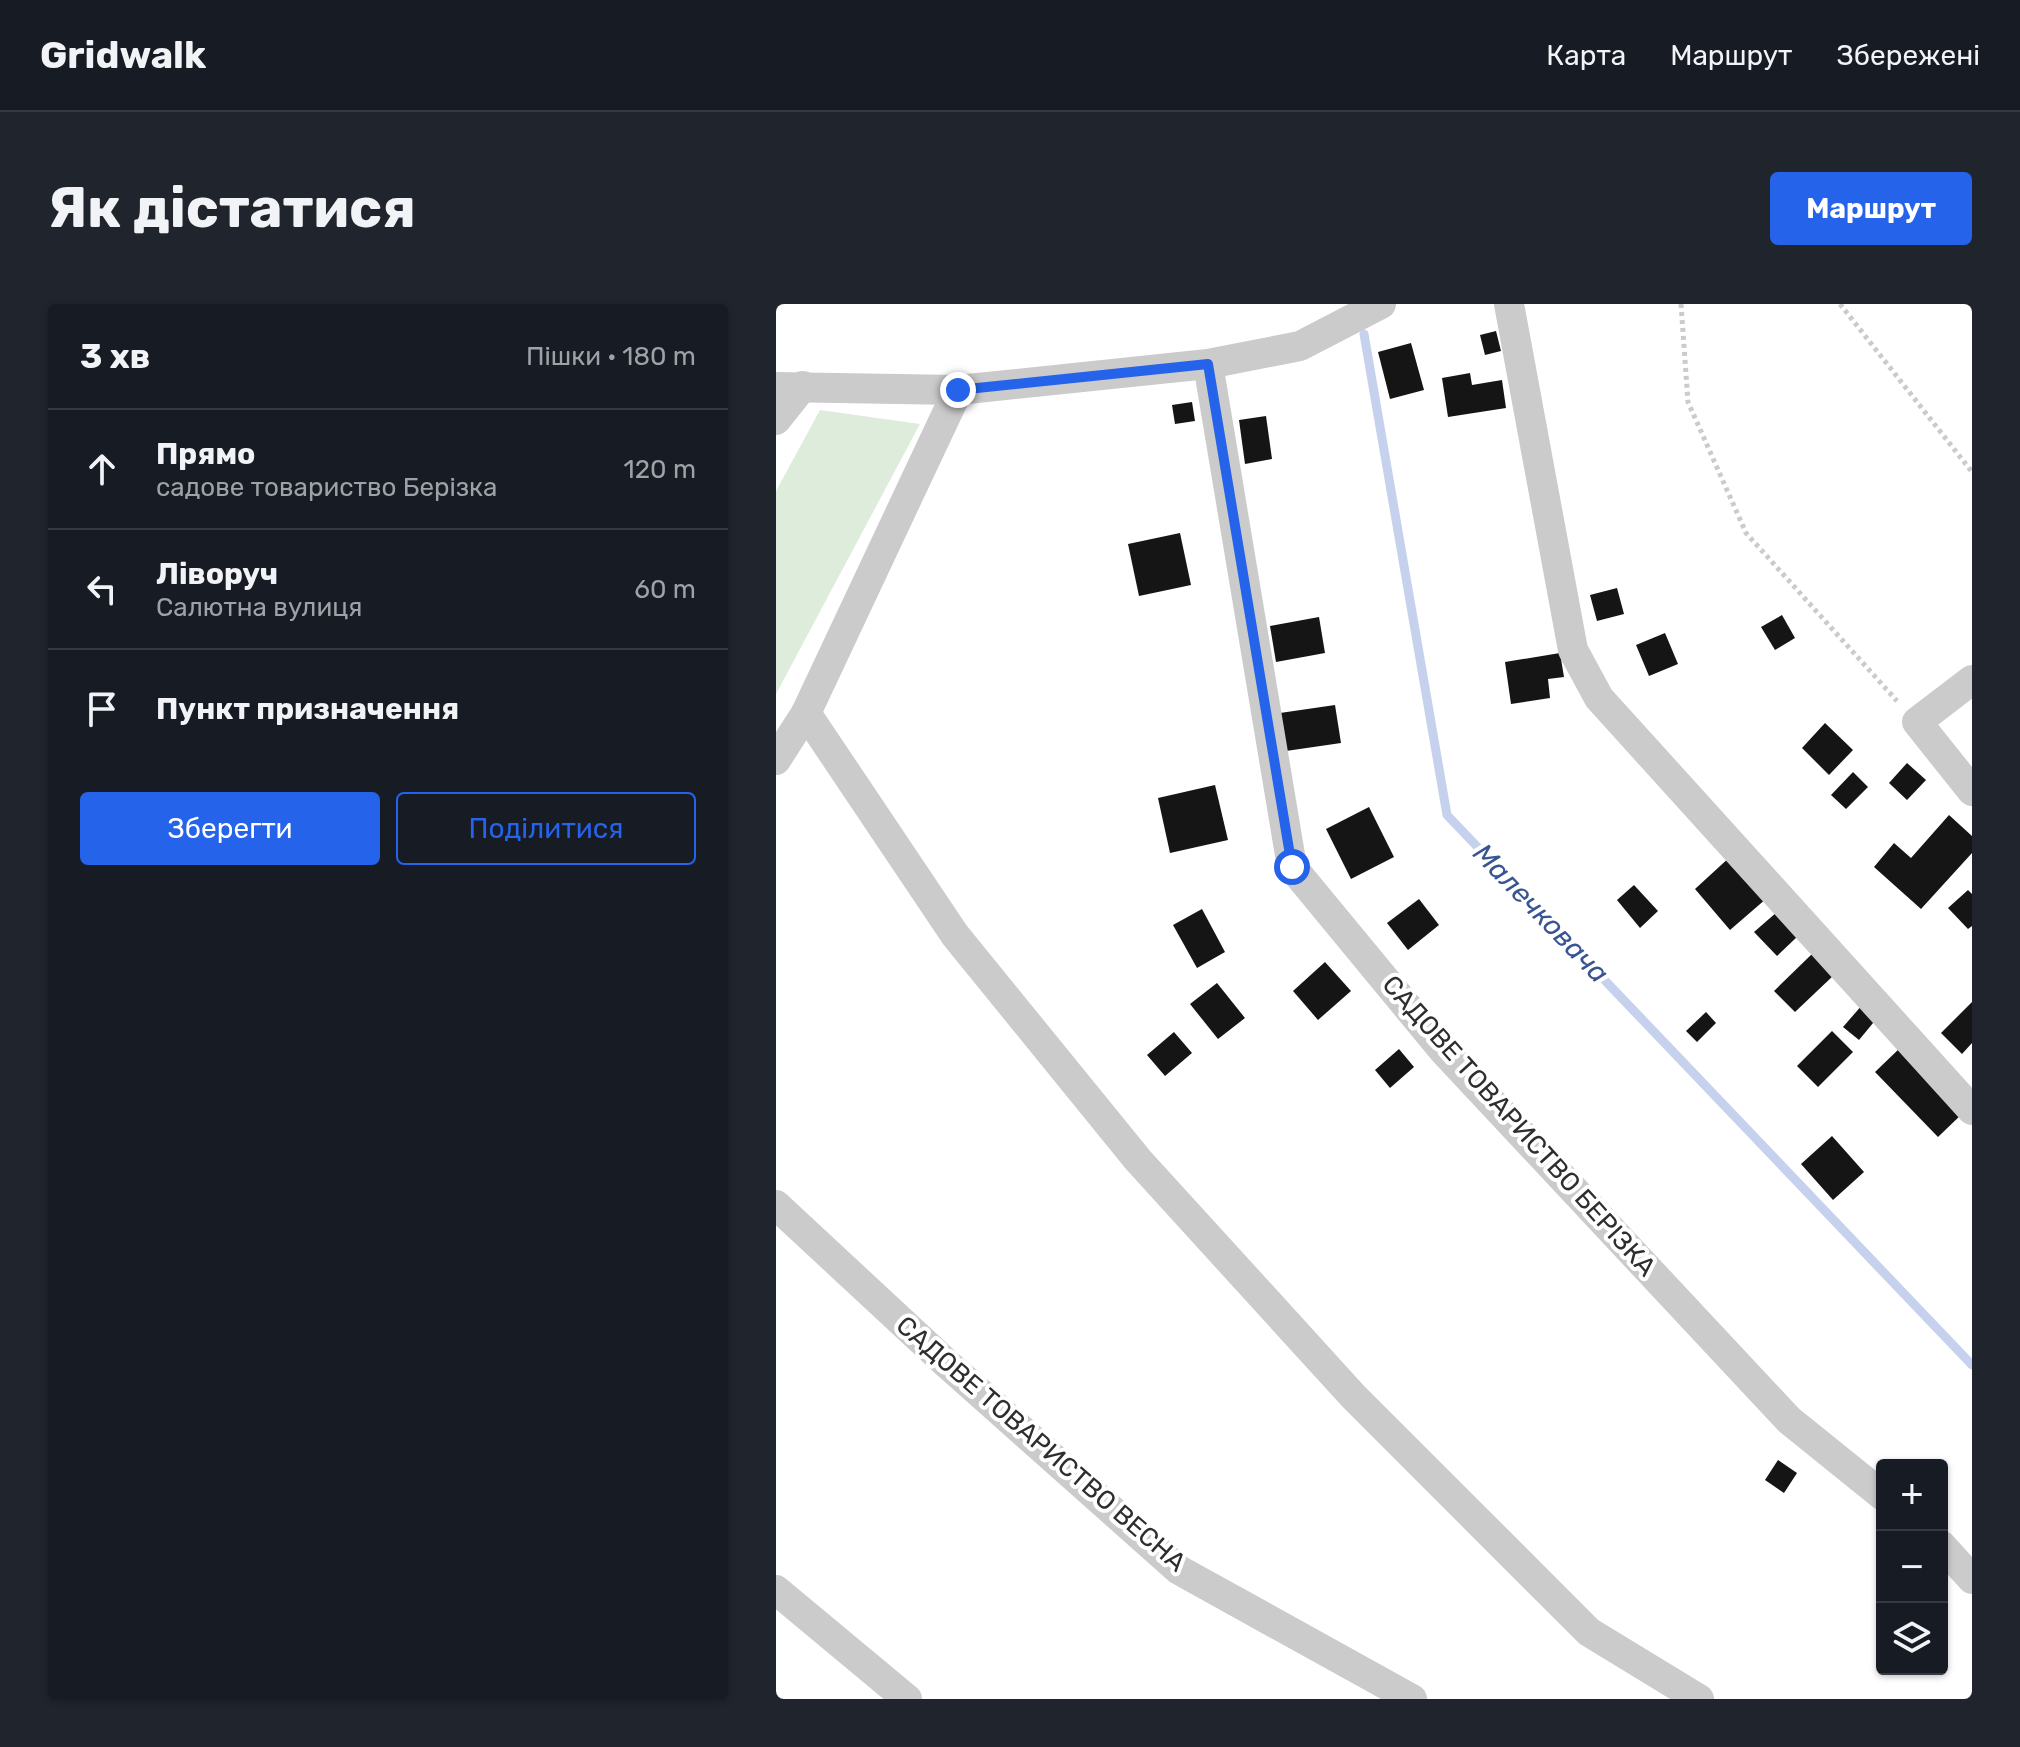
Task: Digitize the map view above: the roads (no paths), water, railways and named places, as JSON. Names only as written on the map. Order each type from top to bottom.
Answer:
[{"type":"street","points":[[776,420],[789,387],[958,390],[1208,364],[1300,346],[1381,304]]},
{"type":"street","points":[[1509,304],[1573,650],[1599,698],[1972,1110]]},
{"type":"street","name":"САДОВЕ ТОВАРИСТВО БЕРІЗКА","points":[[1208,364],[1292,867],[1443,1050],[1789,1420],[1876,1490]]},
{"type":"street","points":[[776,760],[806,713],[958,390]]},
{"type":"street","points":[[1972,680],[1917,722],[1972,791]]},
{"type":"street","points":[[806,713],[955,935],[1138,1160],[1353,1396],[1589,1632],[1699,1699]]},
{"type":"street","name":"САДОВЕ ТОВАРИСТВО ВЕСНА","points":[[776,1205],[945,1362],[1179,1570],[1412,1699]]},
{"type":"street","points":[[1948,1553],[1972,1579]]},
{"type":"street","points":[[776,1590],[907,1699]]},
{"type":"waterway","name":"Малечковача","points":[[1364,334],[1447,815],[1972,1365]]}]
